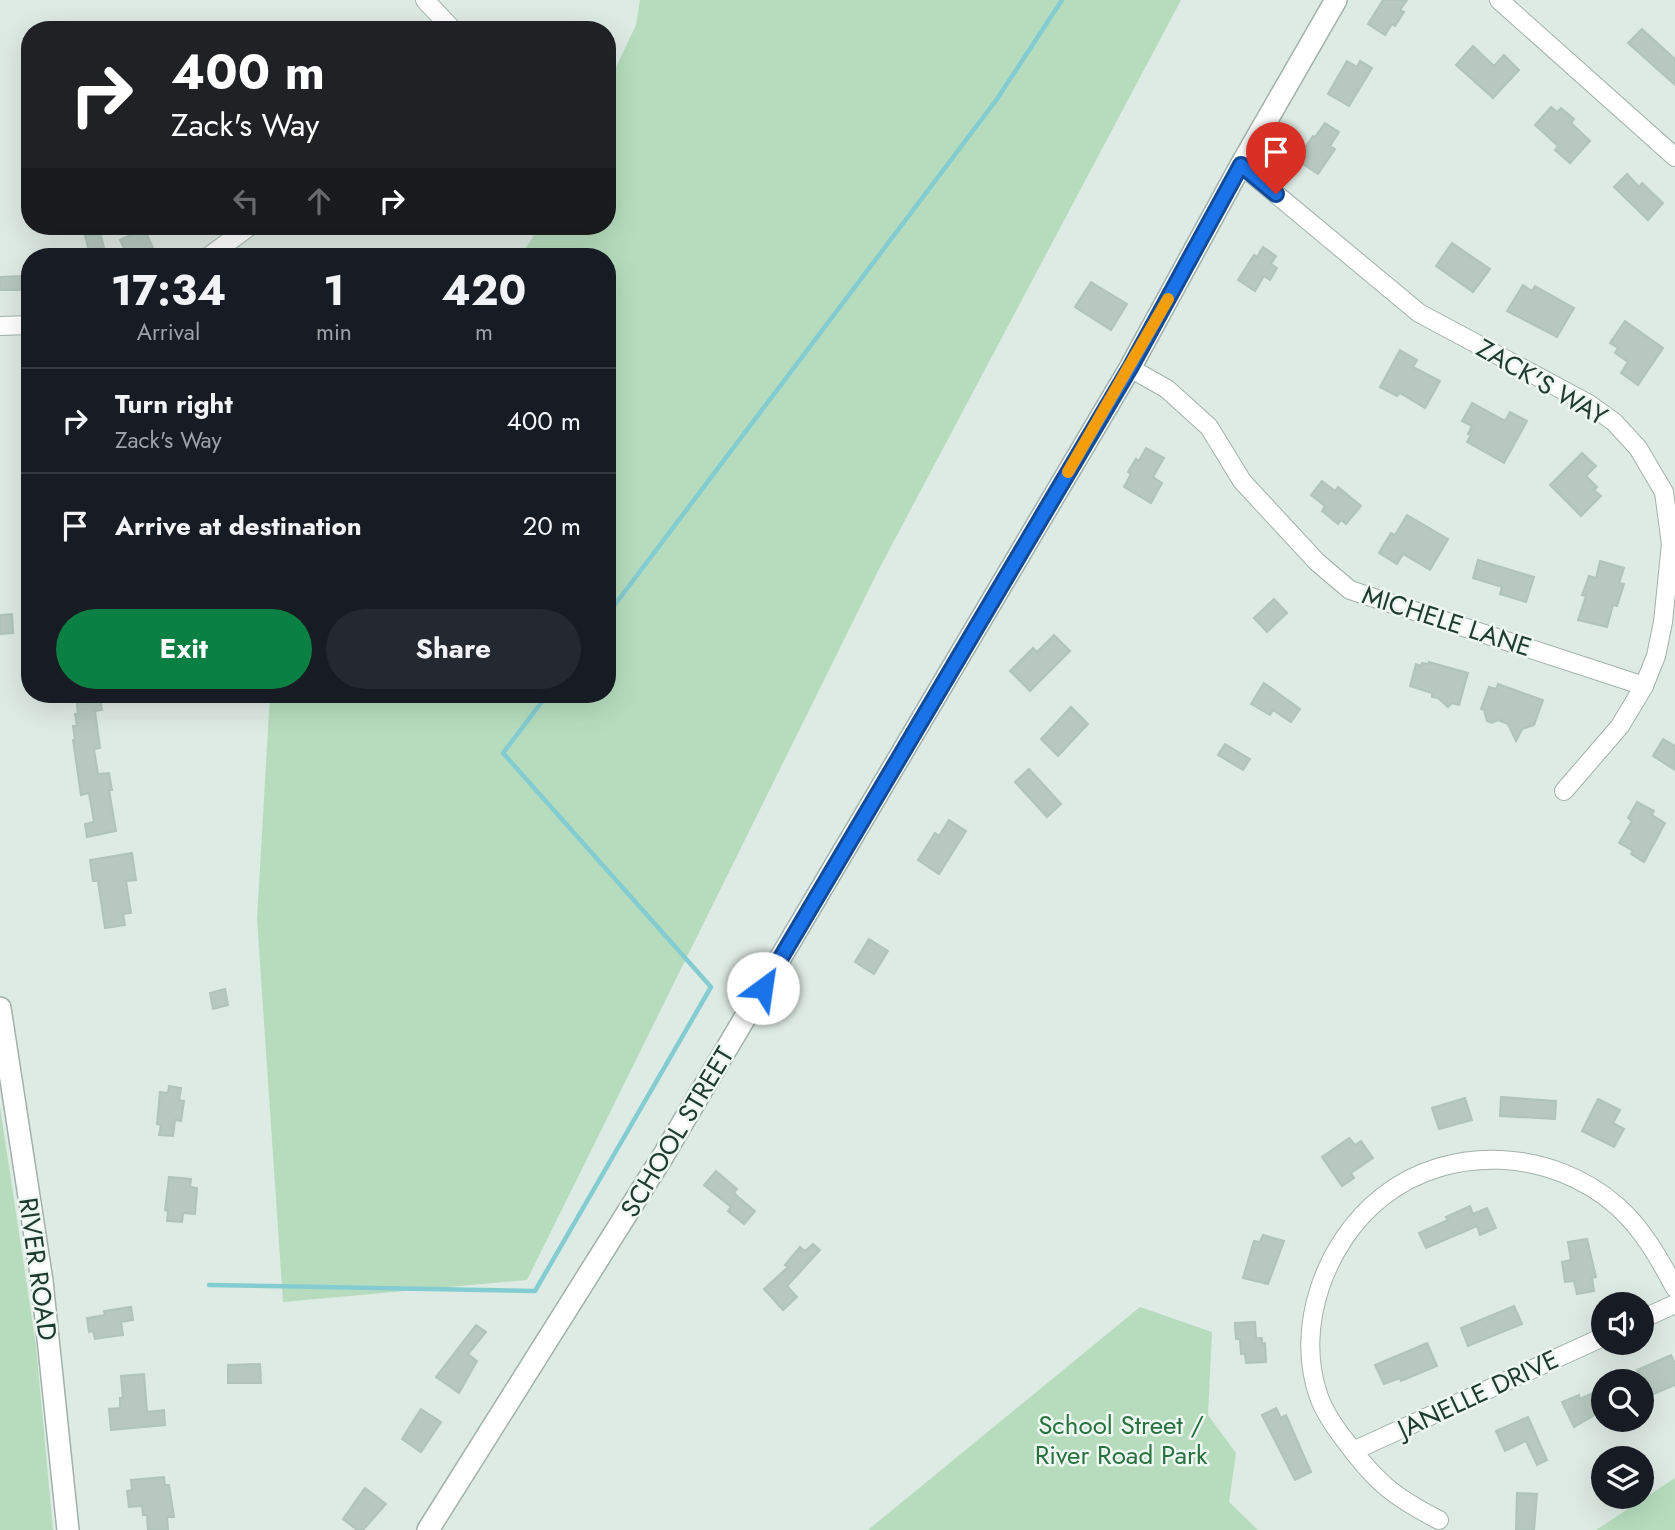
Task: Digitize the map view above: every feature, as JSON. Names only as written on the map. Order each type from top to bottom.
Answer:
[{"type":"street","points":[[425,0],[445,21]]},
{"type":"street","name":"SCHOOL STREET","points":[[428,1530],[663,1156],[1130,368],[1241,165],[1336,0]]},
{"type":"street","points":[[1499,0],[1675,157]]},
{"type":"street","name":"ZACK'S WAY","points":[[1241,165],[1419,313],[1589,404],[1614,422],[1639,448],[1664,492],[1671,544],[1663,622],[1656,656],[1644,686],[1620,726],[1564,791]]},
{"type":"street","points":[[220,248],[238,235]]},
{"type":"street","points":[[0,326],[21,325]]},
{"type":"street","name":"MICHELE LANE","points":[[1130,368],[1167,389],[1209,427],[1242,481],[1317,562],[1350,590],[1644,686]]},
{"type":"street","name":"RIVER ROAD","points":[[0,1008],[42,1280],[68,1530]]},
{"type":"street","points":[[1439,1520],[1396,1496],[1376,1479],[1328,1417],[1315,1382],[1311,1349],[1314,1307],[1332,1258],[1346,1235],[1369,1207],[1413,1178],[1446,1166],[1479,1159],[1516,1161],[1560,1172],[1606,1196],[1629,1217],[1653,1250],[1675,1288]]},
{"type":"street","points":[[1654,1314],[1675,1304]]},
{"type":"street","name":"JANELLE DRIVE","points":[[1353,1451],[1591,1342]]},
{"type":"green space","points":[[640,0],[1181,0],[878,571],[527,1280],[283,1302],[257,919],[270,703],[616,703],[616,248],[526,248],[534,235],[616,235],[616,67],[636,25]]},
{"type":"green space","points":[[0,1107],[36,1346],[53,1530],[0,1530]]},
{"type":"green space","name":"School Street / River Road Park","points":[[1140,1307],[1212,1332],[1208,1415],[1236,1453],[1229,1502],[1258,1530],[868,1530]]},
{"type":"green space","points":[[1675,1478],[1675,1530],[1596,1530],[1628,1509],[1654,1509],[1654,1492]]},
{"type":"building","points":[[1383,0],[1407,0],[1400,10],[1404,12],[1385,35],[1368,24]]},
{"type":"building","points":[[1642,29],[1675,59],[1675,85],[1628,43]]},
{"type":"building","points":[[1473,46],[1494,66],[1504,55],[1519,70],[1493,98],[1456,65]]},
{"type":"building","points":[[1347,61],[1357,67],[1360,61],[1372,68],[1349,106],[1328,94]]},
{"type":"building","points":[[1551,107],[1557,112],[1561,108],[1574,119],[1571,123],[1590,141],[1570,163],[1555,150],[1558,146],[1535,125]]},
{"type":"building","points":[[1325,123],[1339,132],[1330,146],[1335,149],[1318,174],[1301,163],[1304,158],[1300,155]]},
{"type":"building","points":[[1627,174],[1639,187],[1642,183],[1663,203],[1648,220],[1614,187]]},
{"type":"building","points":[[101,235],[104,247],[88,248],[85,236]]},
{"type":"building","points":[[131,235],[147,235],[153,248],[124,248],[120,240]]},
{"type":"building","points":[[1452,243],[1490,269],[1473,292],[1436,266]]},
{"type":"building","points":[[1263,247],[1276,256],[1271,264],[1277,268],[1270,280],[1264,276],[1255,291],[1238,280],[1254,255],[1257,257]]},
{"type":"building","points":[[20,276],[21,290],[0,290],[0,277]]},
{"type":"building","points":[[1091,282],[1127,304],[1111,330],[1075,307]]},
{"type":"building","points":[[1523,285],[1532,291],[1535,286],[1574,308],[1557,337],[1507,311]]},
{"type":"building","points":[[1625,321],[1663,348],[1638,385],[1621,373],[1628,362],[1615,353],[1618,348],[1610,343]]},
{"type":"building","points":[[1400,350],[1417,360],[1413,367],[1440,381],[1425,408],[1400,393],[1397,396],[1380,387]]},
{"type":"building","points":[[1472,403],[1505,421],[1510,412],[1527,421],[1504,463],[1467,442],[1472,426],[1462,421]]},
{"type":"building","points":[[1146,448],[1164,458],[1153,477],[1162,483],[1151,503],[1124,487],[1131,474],[1128,472],[1136,459],[1139,461]]},
{"type":"building","points":[[1582,453],[1596,466],[1586,476],[1597,487],[1594,490],[1601,496],[1581,516],[1550,485]]},
{"type":"building","points":[[1322,481],[1335,491],[1338,487],[1361,506],[1346,524],[1341,520],[1338,524],[1322,511],[1325,506],[1311,495]]},
{"type":"building","points":[[1407,515],[1448,539],[1430,570],[1403,554],[1397,564],[1379,553],[1391,533],[1395,535]]},
{"type":"building","points":[[1478,560],[1534,577],[1526,602],[1500,594],[1502,587],[1473,578]]},
{"type":"building","points":[[1600,561],[1624,568],[1619,583],[1624,584],[1617,606],[1613,605],[1607,627],[1578,620],[1586,596],[1582,595],[1589,576],[1596,578]]},
{"type":"building","points":[[1274,599],[1287,613],[1267,632],[1254,618]]},
{"type":"building","points":[[12,614],[13,633],[0,634],[0,615]]},
{"type":"building","points":[[1054,635],[1070,651],[1030,691],[1010,671],[1033,648],[1037,652]]},
{"type":"building","points":[[1429,662],[1468,673],[1459,705],[1452,703],[1448,707],[1438,698],[1432,697],[1432,693],[1410,686],[1416,664],[1421,666],[1422,663]]},
{"type":"building","points":[[1264,683],[1300,709],[1291,722],[1273,710],[1270,715],[1251,704]]},
{"type":"building","points":[[1498,684],[1543,700],[1534,725],[1522,729],[1516,741],[1508,724],[1498,720],[1492,723],[1487,721],[1484,710],[1481,709],[1489,687],[1496,689]]},
{"type":"building","points":[[77,703],[101,703],[102,710],[95,711],[100,748],[94,749],[98,774],[109,773],[116,831],[87,837],[85,824],[94,822],[89,793],[81,795],[73,740],[73,726],[77,726],[75,714],[78,714]]},
{"type":"building","points":[[1071,707],[1088,724],[1058,756],[1041,739]]},
{"type":"building","points":[[1663,739],[1675,746],[1675,770],[1653,756]]},
{"type":"building","points":[[1225,744],[1250,759],[1243,770],[1218,755]]},
{"type":"building","points":[[1029,769],[1061,804],[1047,817],[1015,782]]},
{"type":"building","points":[[1637,802],[1654,811],[1652,815],[1665,823],[1644,862],[1631,854],[1633,851],[1619,843],[1632,821],[1628,818]]},
{"type":"building","points":[[949,820],[966,831],[939,874],[918,860],[935,833],[939,836]]},
{"type":"building","points":[[132,853],[136,880],[126,881],[131,913],[123,914],[125,925],[105,928],[98,881],[93,881],[90,860]]},
{"type":"building","points":[[869,939],[888,951],[874,974],[855,962]]},
{"type":"building","points":[[225,989],[228,1005],[213,1009],[210,993]]},
{"type":"building","points":[[169,1086],[181,1088],[179,1100],[184,1101],[181,1121],[175,1120],[173,1136],[159,1135],[161,1125],[157,1124],[160,1092],[168,1093]]},
{"type":"building","points":[[1501,1097],[1556,1101],[1555,1119],[1500,1116]]},
{"type":"building","points":[[1465,1098],[1472,1120],[1439,1129],[1432,1108]]},
{"type":"building","points":[[1598,1099],[1620,1110],[1613,1123],[1624,1129],[1614,1147],[1582,1131]]},
{"type":"building","points":[[1349,1138],[1355,1145],[1361,1141],[1373,1158],[1351,1173],[1354,1178],[1342,1186],[1322,1157]]},
{"type":"building","points":[[716,1171],[737,1189],[734,1192],[737,1196],[755,1211],[744,1224],[728,1211],[731,1207],[704,1185]]},
{"type":"building","points":[[169,1177],[191,1179],[190,1187],[197,1188],[195,1214],[183,1213],[182,1222],[167,1221],[168,1211],[165,1210]]},
{"type":"building","points":[[1470,1206],[1473,1214],[1487,1208],[1496,1228],[1480,1235],[1477,1226],[1426,1248],[1419,1233]]},
{"type":"building","points":[[1263,1235],[1284,1241],[1268,1284],[1243,1278],[1254,1241],[1260,1242]]},
{"type":"building","points":[[1587,1239],[1596,1277],[1592,1278],[1594,1291],[1577,1294],[1574,1281],[1565,1282],[1562,1262],[1571,1260],[1568,1242]]},
{"type":"building","points":[[813,1244],[820,1250],[787,1286],[797,1297],[783,1310],[764,1289],[788,1267],[785,1265],[800,1247],[805,1251]]},
{"type":"building","points":[[1514,1306],[1522,1324],[1468,1346],[1461,1328]]},
{"type":"building","points":[[131,1307],[133,1320],[121,1322],[123,1335],[95,1339],[93,1331],[89,1332],[87,1318],[105,1315],[104,1311]]},
{"type":"building","points":[[1255,1322],[1256,1338],[1262,1338],[1262,1344],[1265,1343],[1266,1362],[1246,1363],[1245,1354],[1241,1354],[1240,1339],[1236,1339],[1235,1323]]},
{"type":"building","points":[[476,1325],[486,1332],[468,1354],[477,1361],[459,1393],[436,1377]]},
{"type":"building","points":[[1427,1343],[1437,1366],[1401,1381],[1400,1378],[1384,1384],[1375,1365]]},
{"type":"building","points":[[1671,1355],[1675,1364],[1675,1385],[1654,1394],[1654,1369],[1639,1369]]},
{"type":"building","points":[[260,1364],[261,1383],[228,1383],[228,1365]]},
{"type":"building","points":[[144,1374],[147,1412],[164,1410],[165,1425],[111,1430],[109,1409],[120,1408],[120,1398],[123,1398],[121,1376]]},
{"type":"building","points":[[1591,1394],[1591,1417],[1574,1427],[1562,1402],[1579,1395],[1580,1399]]},
{"type":"building","points":[[1276,1408],[1281,1418],[1286,1415],[1311,1472],[1295,1480],[1262,1415]]},
{"type":"building","points":[[421,1409],[441,1422],[421,1452],[402,1439]]},
{"type":"building","points":[[1528,1417],[1547,1460],[1537,1465],[1526,1441],[1505,1451],[1496,1431]]},
{"type":"building","points":[[164,1477],[165,1485],[169,1485],[174,1517],[167,1517],[168,1530],[148,1530],[147,1515],[143,1515],[142,1506],[129,1507],[127,1491],[132,1490],[131,1480]]},
{"type":"building","points":[[365,1488],[386,1504],[363,1530],[357,1530],[343,1519]]},
{"type":"building","points":[[1517,1493],[1537,1494],[1534,1530],[1516,1530]]},
{"type":"waterway","points":[[616,603],[997,99],[1062,0]]},
{"type":"waterway","points":[[209,1285],[535,1291],[711,987],[503,753],[541,703]]},
{"type":"slow traffic","points":[[1068,472],[1168,299]]},
{"type":"route","points":[[763,988],[1130,368],[1241,165],[1276,194]]}]
